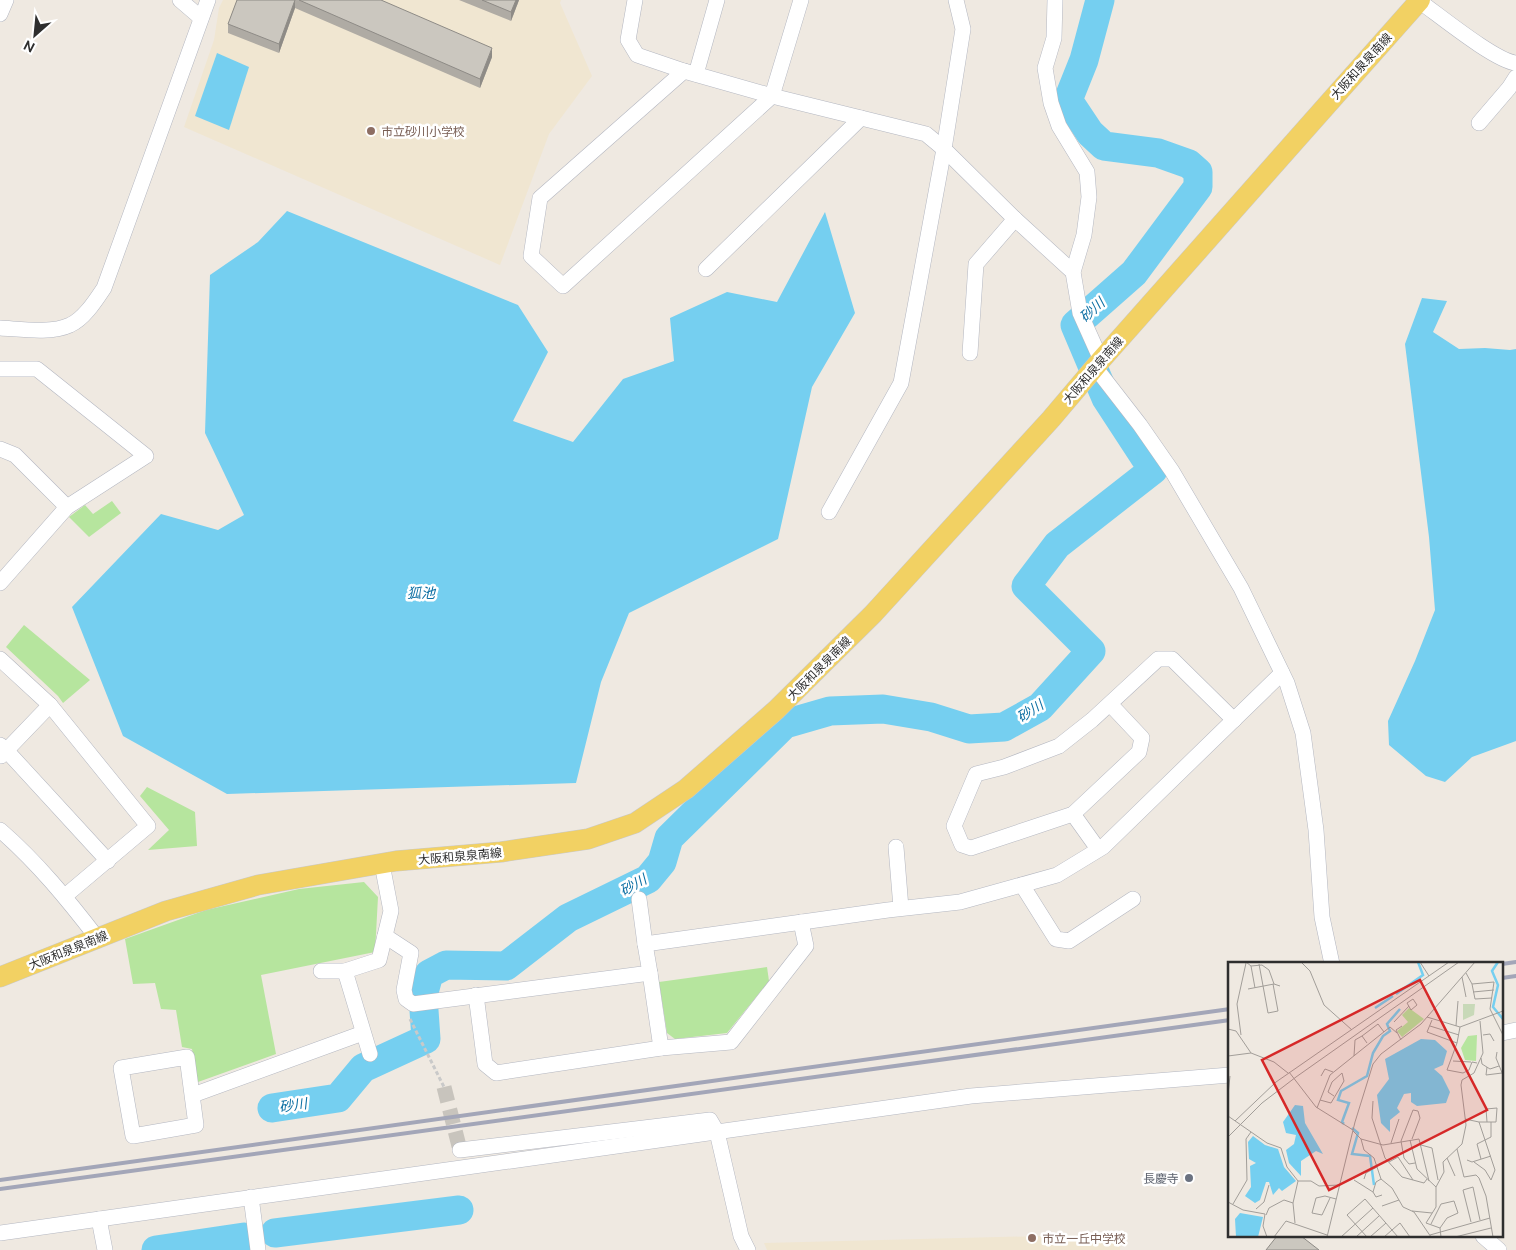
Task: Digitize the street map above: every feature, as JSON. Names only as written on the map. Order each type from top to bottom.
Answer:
[{"type":"main road","name":"大阪和泉泉南線","points":[[0,977],[166,911],[258,884],[382,864],[501,852],[588,838],[635,823],[686,789],[776,710],[873,614],[1044,426],[1420,0]]},
{"type":"street","points":[[0,14],[6,0]]},
{"type":"street","points":[[180,0],[201,18]]},
{"type":"street","points":[[0,328],[47,330],[70,325],[88,310],[104,288],[208,0]]},
{"type":"street","points":[[635,0],[628,40],[637,55],[690,73],[772,96],[926,134],[1073,272]]},
{"type":"street","points":[[717,0],[690,73],[540,198],[531,256],[563,286],[772,96],[801,0]]},
{"type":"street","points":[[829,512],[902,383],[944,149],[963,29],[956,0]]},
{"type":"street","points":[[1055,0],[1054,38],[1045,68],[1051,103],[1059,126],[1087,172],[1090,197],[1084,235],[1073,272],[1080,313],[1098,363],[1172,471],[1241,588],[1282,673],[1303,733],[1316,830],[1322,918],[1332,962]]},
{"type":"street","points":[[1420,0],[1484,48],[1510,62],[1516,63]]},
{"type":"street","points":[[1479,123],[1516,77]]},
{"type":"street","points":[[706,269],[861,118]]},
{"type":"street","points":[[970,353],[976,264],[1015,219]]},
{"type":"street","points":[[0,369],[37,369],[146,456],[67,507],[0,583]]},
{"type":"street","points":[[0,449],[14,455],[67,507]]},
{"type":"street","points":[[0,659],[50,705],[148,826],[66,896]]},
{"type":"street","points":[[1110,704],[1142,738],[1139,752],[1073,814],[971,848],[962,845],[954,826],[976,774],[1059,746],[1110,704],[1158,659],[1172,659],[1234,720]]},
{"type":"street","points":[[645,944],[902,908],[960,902],[1057,875],[1103,846],[1282,673]]},
{"type":"street","points":[[50,705],[2,750],[108,861]]},
{"type":"street","points":[[1073,814],[1098,849]]},
{"type":"street","points":[[0,830],[66,896],[98,939]]},
{"type":"street","points":[[896,847],[902,908]]},
{"type":"street","points":[[321,971],[345,971],[379,960],[391,911],[382,864]]},
{"type":"street","points":[[1022,885],[1056,939],[1069,941],[1132,899]]},
{"type":"street","points":[[639,900],[661,1048]]},
{"type":"street","points":[[476,995],[485,1064],[496,1073],[661,1048],[731,1042],[806,946],[802,922]]},
{"type":"street","points":[[385,936],[411,954],[404,990],[406,1000],[414,1004],[650,972]]},
{"type":"street","points":[[345,971],[370,1054]]},
{"type":"street","points":[[193,1095],[363,1033]]},
{"type":"street","points":[[187,1057],[193,1095],[196,1125],[133,1136],[121,1068],[187,1057]]},
{"type":"street","points":[[0,1233],[251,1196],[970,1096],[1228,1075]]},
{"type":"street","points":[[460,1150],[710,1120],[717,1132],[741,1236],[748,1250]]},
{"type":"street","points":[[251,1196],[258,1250]]},
{"type":"street","points":[[99,1219],[105,1250]]},
{"type":"street","points":[[1485,1238],[1500,1250]]},
{"type":"path","points":[[409,1017],[444,1087]]},
{"type":"shaded area","name":"市立砂川小学校","points":[[223,0],[561,0],[560,3],[592,76],[549,134],[500,265],[184,127],[214,40],[219,8]]},
{"type":"shaded area","name":"市立一丘中学校","points":[[1121,1234],[1120,1250],[767,1250],[764,1243]]},
{"type":"green space","points":[[112,501],[121,513],[89,537],[69,517],[85,505],[93,514]]},
{"type":"green space","points":[[24,625],[90,680],[63,703],[6,647]]},
{"type":"green space","points":[[147,787],[195,812],[197,846],[148,850],[169,830],[140,796]]},
{"type":"green space","points":[[364,882],[378,897],[375,952],[261,975],[276,1054],[198,1082],[192,1049],[182,1047],[176,1010],[161,1009],[155,983],[133,984],[125,939],[206,910],[299,889]]},
{"type":"green space","points":[[767,967],[769,981],[727,1033],[675,1039],[667,1033],[659,982]]},
{"type":"water","points":[[217,53],[249,67],[229,130],[195,116]]},
{"type":"water","name":"狐池","points":[[287,211],[518,305],[548,352],[513,421],[573,442],[623,379],[674,361],[670,318],[727,292],[777,302],[825,212],[855,313],[812,387],[778,539],[629,613],[601,682],[576,783],[227,794],[123,736],[72,607],[161,514],[218,530],[244,515],[205,433],[210,275],[258,242]]},
{"type":"water","points":[[1422,298],[1447,301],[1433,332],[1459,349],[1516,349],[1516,741],[1472,757],[1445,782],[1426,776],[1389,745],[1388,721],[1435,610],[1429,537],[1405,344]]},
{"type":"building","points":[[237,0],[295,0],[279,44],[228,24]]},
{"type":"building","points":[[299,0],[381,0],[492,48],[480,79]]},
{"type":"building","points":[[482,0],[516,0],[511,12]]},
{"type":"building","points":[[1275,1238],[1304,1238],[1319,1250],[1266,1250]]},
{"type":"waterway","name":"砂川","points":[[272,1108],[338,1098],[363,1068],[426,1039],[423,996],[429,974],[446,965],[506,966],[568,918],[648,879],[662,862],[669,838],[785,724],[830,711],[883,709],[931,717],[969,729],[1004,727],[1040,707],[1091,651],[1026,586],[1057,545],[1153,470],[1106,398],[1075,325],[1134,273],[1198,187],[1198,172],[1189,164],[1158,153],[1104,146],[1090,133],[1068,100],[1084,60],[1100,0]]},
{"type":"waterway","name":"砂川","points":[[275,1233],[459,1210]]},
{"type":"waterway","name":"砂川","points":[[156,1250],[244,1237]]},
{"type":"tunnel","points":[[444,1087],[460,1150]]},
{"type":"railway","points":[[1504,964],[1516,962]]},
{"type":"railway","points":[[1504,978],[1516,976]]},
{"type":"railway","points":[[0,1180],[1228,1009]]},
{"type":"railway","points":[[0,1189],[1228,1020]]},
{"type":"place","name":"市立砂川小学校","points":[[371,131]]},
{"type":"place","name":"長慶寺","points":[[1189,1178]]},
{"type":"place","name":"市立一丘中学校","points":[[1032,1238]]}]
